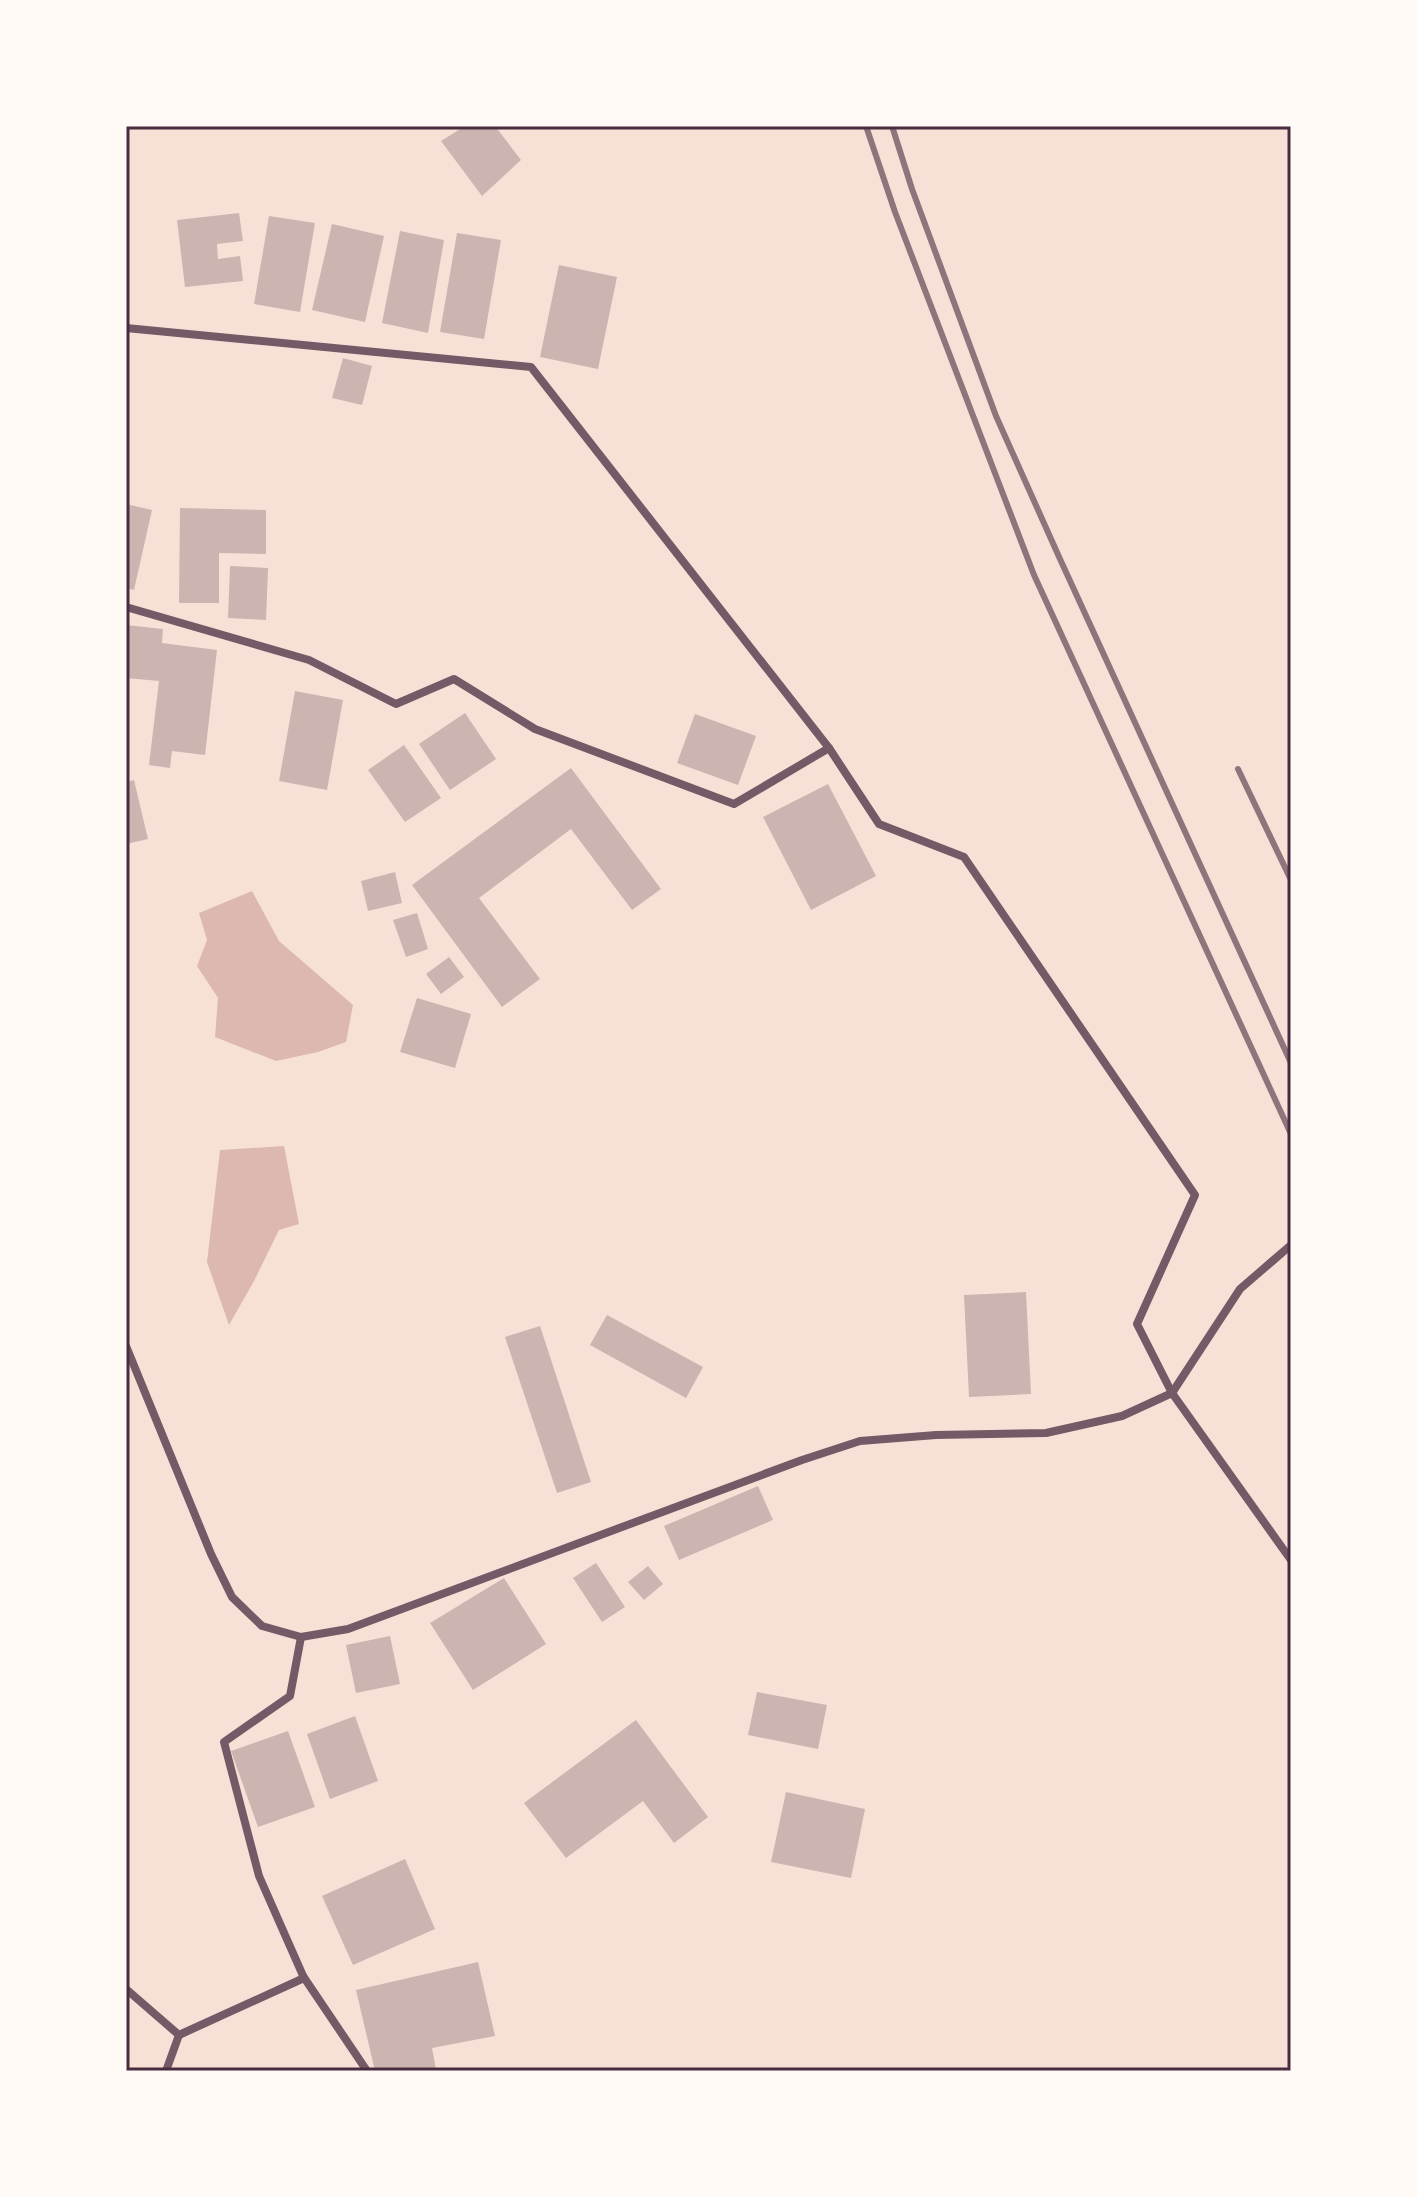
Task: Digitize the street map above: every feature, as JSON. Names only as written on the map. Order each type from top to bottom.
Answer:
[{"type":"street","points":[[126,328],[531,367],[829,748],[879,824],[964,857],[1195,1195],[1137,1324],[1172,1393],[1291,1560]]},
{"type":"street","points":[[126,607],[309,660],[396,704],[454,679],[535,729],[734,804],[829,748]]},
{"type":"street","points":[[126,1346],[211,1554],[232,1597],[262,1626],[301,1637],[348,1629],[860,1441],[936,1435],[1046,1433],[1122,1416],[1172,1393],[1240,1289],[1291,1245]]},
{"type":"street","points":[[301,1637],[290,1696],[224,1742],[259,1876],[303,1976],[367,2071]]},
{"type":"street","points":[[166,2071],[179,2035],[303,1976]]},
{"type":"street","points":[[126,1989],[179,2035]]},
{"type":"shaded area","points":[[252,891],[279,941],[353,1005],[346,1042],[276,1061],[215,1037],[218,998],[197,966],[207,940],[199,913]]},
{"type":"shaded area","points":[[284,1146],[299,1224],[279,1230],[229,1325],[207,1262],[220,1150]]},
{"type":"building","points":[[465,126],[495,126],[521,160],[482,196],[441,141]]},
{"type":"building","points":[[239,213],[243,241],[217,244],[218,259],[240,256],[243,281],[185,287],[177,220]]},
{"type":"building","points":[[269,216],[315,223],[300,312],[254,304]]},
{"type":"building","points":[[332,224],[384,236],[365,322],[312,310]]},
{"type":"building","points":[[400,231],[444,240],[428,333],[382,323]]},
{"type":"building","points":[[457,233],[501,240],[484,339],[440,332]]},
{"type":"building","points":[[559,265],[617,277],[598,369],[540,357]]},
{"type":"building","points":[[343,358],[372,366],[362,405],[332,398]]},
{"type":"building","points":[[126,504],[152,510],[134,590],[126,588]]},
{"type":"building","points":[[180,508],[266,510],[266,554],[219,553],[219,603],[179,603]]},
{"type":"building","points":[[230,566],[268,568],[266,620],[228,618]]},
{"type":"building","points":[[126,625],[163,629],[162,643],[217,650],[205,755],[172,751],[170,768],[149,765],[159,681],[126,678]]},
{"type":"building","points":[[295,691],[343,700],[327,790],[279,781]]},
{"type":"building","points":[[465,713],[496,759],[450,790],[419,744]]},
{"type":"building","points":[[695,714],[756,736],[738,785],[677,763]]},
{"type":"building","points":[[404,745],[441,798],[405,822],[368,770]]},
{"type":"building","points":[[571,768],[661,889],[632,910],[571,829],[479,898],[540,979],[502,1007],[412,885]]},
{"type":"building","points":[[134,780],[148,839],[126,844],[126,782]]},
{"type":"building","points":[[828,784],[876,876],[811,910],[763,817]]},
{"type":"building","points":[[395,872],[402,903],[368,911],[361,881]]},
{"type":"building","points":[[417,913],[428,949],[406,957],[393,920]]},
{"type":"building","points":[[449,957],[464,977],[441,994],[426,974]]},
{"type":"building","points":[[417,998],[471,1014],[455,1068],[400,1052]]},
{"type":"building","points":[[1026,1292],[1031,1394],[969,1397],[964,1295]]},
{"type":"building","points":[[607,1315],[703,1367],[686,1398],[590,1345]]},
{"type":"building","points":[[540,1326],[591,1482],[557,1493],[505,1337]]},
{"type":"building","points":[[758,1486],[773,1520],[679,1560],[664,1526]]},
{"type":"building","points":[[596,1563],[625,1607],[602,1622],[573,1578]]},
{"type":"building","points":[[648,1566],[663,1584],[644,1600],[628,1582]]},
{"type":"building","points":[[504,1578],[546,1644],[473,1690],[430,1623]]},
{"type":"building","points":[[390,1636],[400,1684],[356,1693],[346,1645]]},
{"type":"building","points":[[757,1692],[827,1705],[818,1749],[748,1735]]},
{"type":"building","points":[[355,1716],[378,1781],[330,1799],[307,1734]]},
{"type":"building","points":[[636,1720],[708,1817],[674,1843],[643,1801],[566,1858],[524,1803]]},
{"type":"building","points":[[288,1731],[315,1807],[258,1827],[231,1751]]},
{"type":"building","points":[[786,1792],[865,1809],[851,1878],[771,1862]]},
{"type":"building","points":[[405,1859],[435,1929],[353,1965],[322,1896]]},
{"type":"building","points":[[478,1962],[495,2036],[432,2048],[436,2069],[375,2071],[356,1990]]},
{"type":"railway","points":[[866,126],[895,212],[1034,575],[1291,1134]]},
{"type":"railway","points":[[892,126],[912,189],[996,416],[1291,1063]]},
{"type":"railway","points":[[1238,769],[1291,880]]}]
